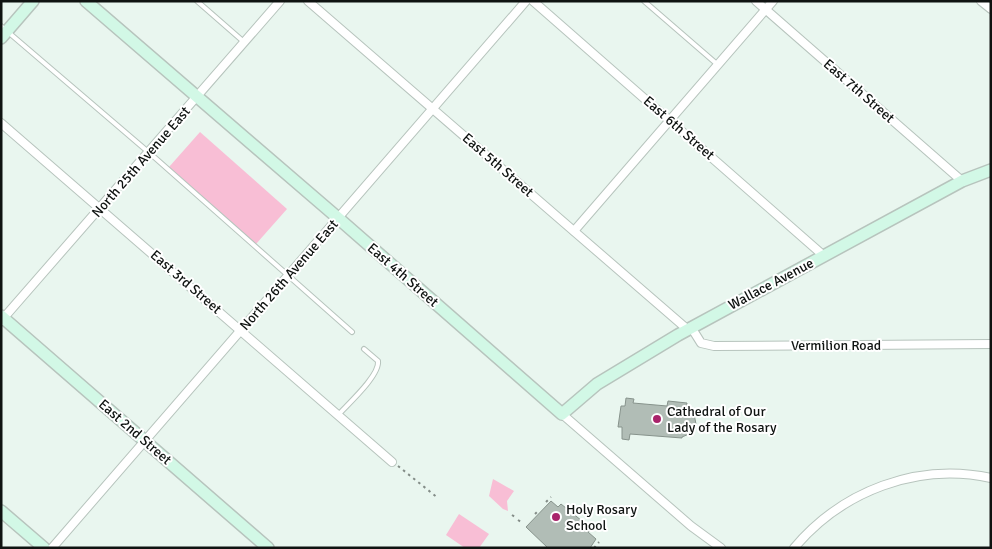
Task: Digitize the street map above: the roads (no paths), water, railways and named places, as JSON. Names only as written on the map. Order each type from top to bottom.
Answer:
[{"type":"main road","points":[[3,31],[33,1]]},
{"type":"main road","name":"East 4th Street","points":[[86,1],[562,414]]},
{"type":"main road","name":"Wallace Avenue","points":[[562,414],[597,384],[689,328],[962,181],[991,170]]},
{"type":"main road","name":"East 2nd Street","points":[[2,319],[145,440],[268,548]]},
{"type":"main road","points":[[1,511],[44,548]]},
{"type":"street","name":"North 25th Avenue East","points":[[2,319],[280,1]]},
{"type":"street","name":"East 5th Street","points":[[308,1],[574,232],[689,328]]},
{"type":"street","name":"North 26th Avenue East","points":[[52,548],[526,1]]},
{"type":"street","name":"East 6th Street","points":[[533,1],[824,256]]},
{"type":"street","name":"East 7th Street","points":[[756,1],[962,181]]},
{"type":"street","points":[[574,232],[773,1]]},
{"type":"street","points":[[981,1],[991,9]]},
{"type":"street","name":"East 3rd Street","points":[[1,123],[392,462]]},
{"type":"street","name":"Vermilion Road","points":[[689,328],[701,343],[714,346],[991,344]]},
{"type":"street","name":"East 4th Street","points":[[562,414],[692,526],[721,548]]},
{"type":"street","points":[[794,548],[823,518],[845,502],[872,489],[922,475],[968,474],[991,478]]},
{"type":"lane","points":[[197,1],[244,42]]},
{"type":"lane","points":[[644,1],[718,65]]},
{"type":"lane","points":[[3,31],[149,153],[352,332]]},
{"type":"lane","points":[[338,414],[378,367],[378,361],[364,349]]},
{"type":"place","name":"Cathedral of Our Lady of the Rosary","points":[[657,419]]},
{"type":"place","name":"Holy Rosary School","points":[[556,517]]}]
